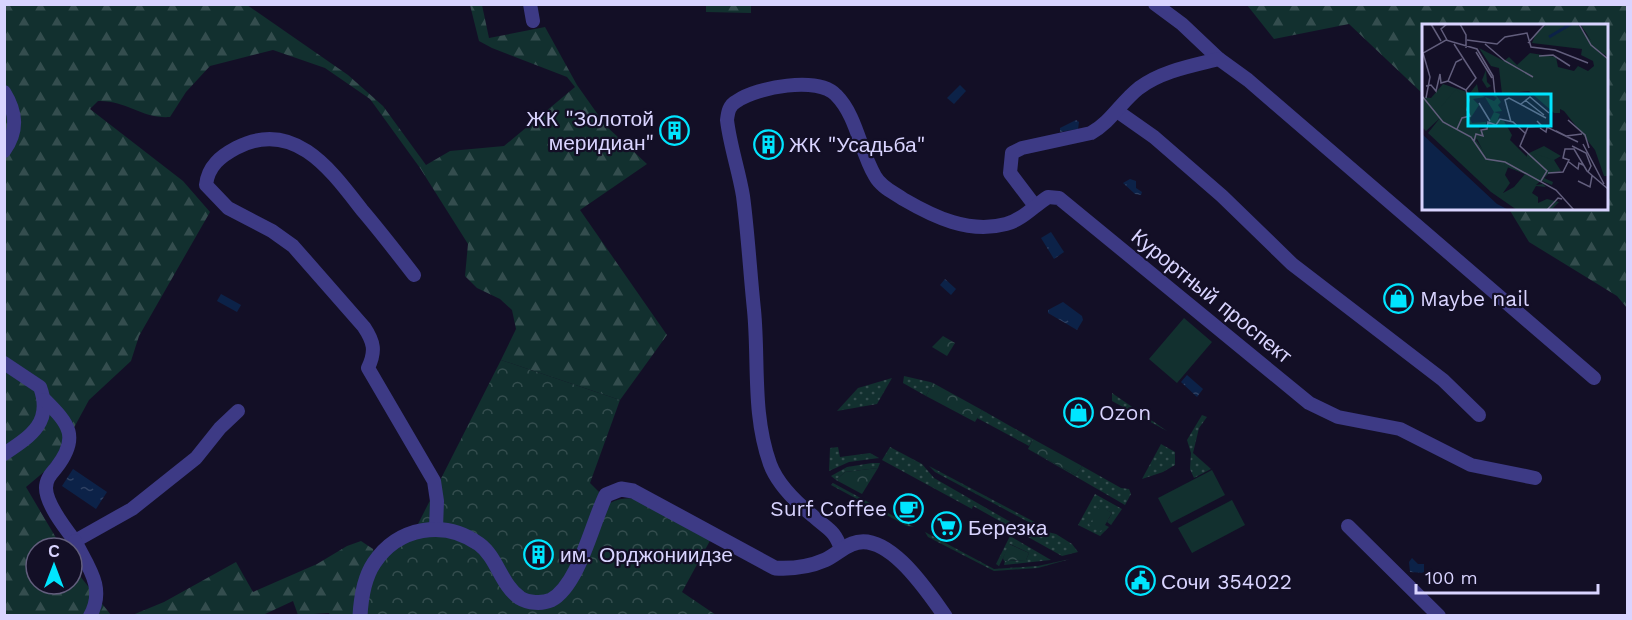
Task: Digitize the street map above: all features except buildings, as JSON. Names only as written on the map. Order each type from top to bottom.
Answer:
[{"type":"street","points":[[530,4],[533,21]]},
{"type":"street","points":[[1155,4],[1182,24],[1219,59],[1248,80],[1594,378]]},
{"type":"street","points":[[1035,206],[1010,173],[1012,153],[1022,148],[1091,133],[1101,128],[1138,89],[1158,77],[1219,59]]},
{"type":"street","name":"Курортный проспект","points":[[842,549],[836,535],[828,526],[814,518],[789,493],[771,467],[762,441],[757,395],[755,321],[743,195],[728,131],[729,108],[737,100],[766,90],[794,85],[818,84],[834,92],[844,104],[879,183],[936,218],[957,224],[994,226],[1020,218],[1048,197],[1059,198],[1310,403],[1338,417],[1400,429],[1471,465],[1535,478]]},
{"type":"street","points":[[4,92],[12,104],[16,123],[4,151]]},
{"type":"street","points":[[1117,111],[1154,137],[1215,189],[1292,264],[1443,380],[1479,415]]},
{"type":"street","points":[[414,275],[332,171],[314,154],[294,144],[269,139],[247,142],[222,155],[207,174],[206,185],[228,208],[272,231],[293,246],[372,340],[374,355],[368,368],[434,481],[437,501],[436,528]]},
{"type":"street","points":[[4,363],[40,387],[45,400],[45,410],[40,423],[28,438],[4,454]]},
{"type":"street","points":[[45,400],[65,420],[70,436],[69,448],[47,479],[46,490],[72,536]]},
{"type":"street","points":[[84,536],[132,509],[196,458],[220,428],[238,411]]},
{"type":"street","points":[[360,615],[364,586],[375,561],[390,546],[415,531],[436,528],[452,530],[478,543],[488,552],[513,591],[521,599],[538,602],[552,599],[561,593],[580,559],[606,495],[621,489],[633,491],[775,568],[794,569],[825,560],[842,549],[862,541],[889,551],[909,569],[945,615]]},
{"type":"street","points":[[1348,526],[1439,615]]},
{"type":"street","points":[[84,559],[96,583],[98,595],[90,615]]},
{"type":"green space","points":[[4,5],[247,5],[348,75],[383,106],[426,165],[450,151],[504,146],[575,87],[567,77],[479,41],[470,5],[482,5],[489,38],[545,27],[577,85],[606,126],[647,164],[580,210],[667,335],[620,400],[501,360],[516,329],[512,310],[500,299],[477,288],[465,276],[468,244],[420,168],[370,99],[325,68],[273,50],[210,66],[186,92],[170,117],[151,115],[108,101],[98,101],[90,109],[183,181],[210,212],[139,336],[131,361],[89,400],[64,446],[45,471],[26,487],[55,536],[24,536],[24,596],[84,596],[84,581],[111,615],[5,615]]},
{"type":"green space","points":[[706,5],[751,5],[751,13],[706,12]]},
{"type":"green space","points":[[1247,5],[1627,5],[1627,308],[1617,296],[1529,242],[1510,210],[1608,210],[1608,24],[1422,24],[1422,93],[1349,24],[1274,39]]},
{"type":"green space","points":[[1184,318],[1212,342],[1177,383],[1149,359]]},
{"type":"green space","points":[[943,336],[955,343],[947,356],[932,347]]},
{"type":"green space","points":[[501,360],[620,400],[590,483],[610,503],[623,499],[650,502],[676,514],[712,537],[682,592],[716,615],[361,616],[369,573],[415,530]]},
{"type":"green space","points":[[904,376],[933,383],[926,396],[903,383]]},
{"type":"green space","points":[[892,378],[877,404],[837,411],[858,388]]},
{"type":"green space","points":[[933,383],[982,410],[975,422],[926,396]]},
{"type":"green space","points":[[1112,393],[1167,431],[1112,401]]},
{"type":"green space","points":[[982,410],[1033,439],[1029,446],[977,418]]},
{"type":"green space","points":[[1202,415],[1207,417],[1199,428],[1193,453],[1211,469],[1194,478],[1190,469],[1191,453],[1187,440]]},
{"type":"green space","points":[[1033,439],[1082,466],[1076,475],[1028,449]]},
{"type":"green space","points":[[1161,444],[1175,452],[1175,465],[1142,479]]},
{"type":"green space","points":[[838,447],[840,457],[870,453],[879,458],[849,462],[829,471],[830,448]]},
{"type":"green space","points":[[890,447],[922,464],[934,478],[1014,524],[1056,534],[1072,544],[1078,552],[1062,556],[973,506],[972,509],[882,460]]},
{"type":"green space","points":[[1028,449],[1076,475],[1082,466],[1121,488],[1129,489],[1131,494],[1125,505]]},
{"type":"green space","points":[[880,463],[878,468],[845,472],[836,480],[831,476],[847,467]]},
{"type":"green space","points":[[929,466],[1042,526],[1034,525],[935,472]]},
{"type":"green space","points":[[878,468],[862,494],[836,480],[845,472]]},
{"type":"green space","points":[[1212,470],[1225,495],[1171,523],[1158,498]]},
{"type":"green space","points":[[833,483],[914,527],[907,526],[831,485]]},
{"type":"green space","points":[[1095,494],[1122,509],[1111,525],[1107,522],[1112,513],[1100,507],[1105,525],[1109,527],[1100,536],[1078,525]]},
{"type":"green space","points":[[1232,500],[1245,525],[1192,553],[1178,528]]},
{"type":"green space","points":[[1100,506],[1112,513],[1101,532],[1089,525]]},
{"type":"green space","points":[[925,532],[994,569],[1038,566],[1070,559],[1038,568],[994,571],[928,537]]},
{"type":"green space","points":[[1010,536],[1051,560],[1004,565],[1005,561],[1026,560],[1029,553],[1010,544],[999,566],[996,564]]},
{"type":"green space","points":[[361,541],[373,549],[375,561],[361,615],[330,615],[329,613],[298,615],[293,601],[263,615],[130,616],[164,602],[236,562],[253,592],[317,564],[347,546]]},
{"type":"green space","points":[[1009,544],[1029,553],[1026,560],[1004,561],[1003,558]]},
{"type":"water","points":[[960,85],[966,91],[954,104],[947,98]]},
{"type":"water","points":[[1076,120],[1079,122],[1078,129],[1060,132],[1060,128]]},
{"type":"water","points":[[1130,179],[1136,181],[1136,188],[1142,192],[1141,195],[1135,194],[1123,183]]},
{"type":"water","points":[[1051,232],[1064,252],[1054,259],[1041,238]]},
{"type":"water","points":[[945,279],[956,289],[951,295],[940,285]]},
{"type":"water","points":[[221,294],[241,305],[237,312],[217,301]]},
{"type":"water","points":[[1063,302],[1082,316],[1083,320],[1077,330],[1048,313],[1048,310]]},
{"type":"water","points":[[1187,375],[1203,389],[1197,397],[1181,382]]},
{"type":"water","points":[[73,469],[107,492],[96,509],[62,486]]},
{"type":"water","points":[[1412,558],[1418,564],[1424,564],[1424,573],[1410,572],[1409,562]]},
{"type":"place","name":"ЖК \"Золотой меридиан\"","points":[[675,130]]},
{"type":"place","name":"ЖК \"Усадьба\"","points":[[768,144]]},
{"type":"place","name":"Maybe nail","points":[[1399,298]]},
{"type":"place","name":"Ozon","points":[[1078,412]]},
{"type":"place","name":"Surf Coffee","points":[[908,508]]},
{"type":"place","name":"Березка","points":[[947,527]]},
{"type":"place","name":"им. Орджониидзе","points":[[539,554]]},
{"type":"place","name":"Сочи 354022","points":[[1140,581]]}]
